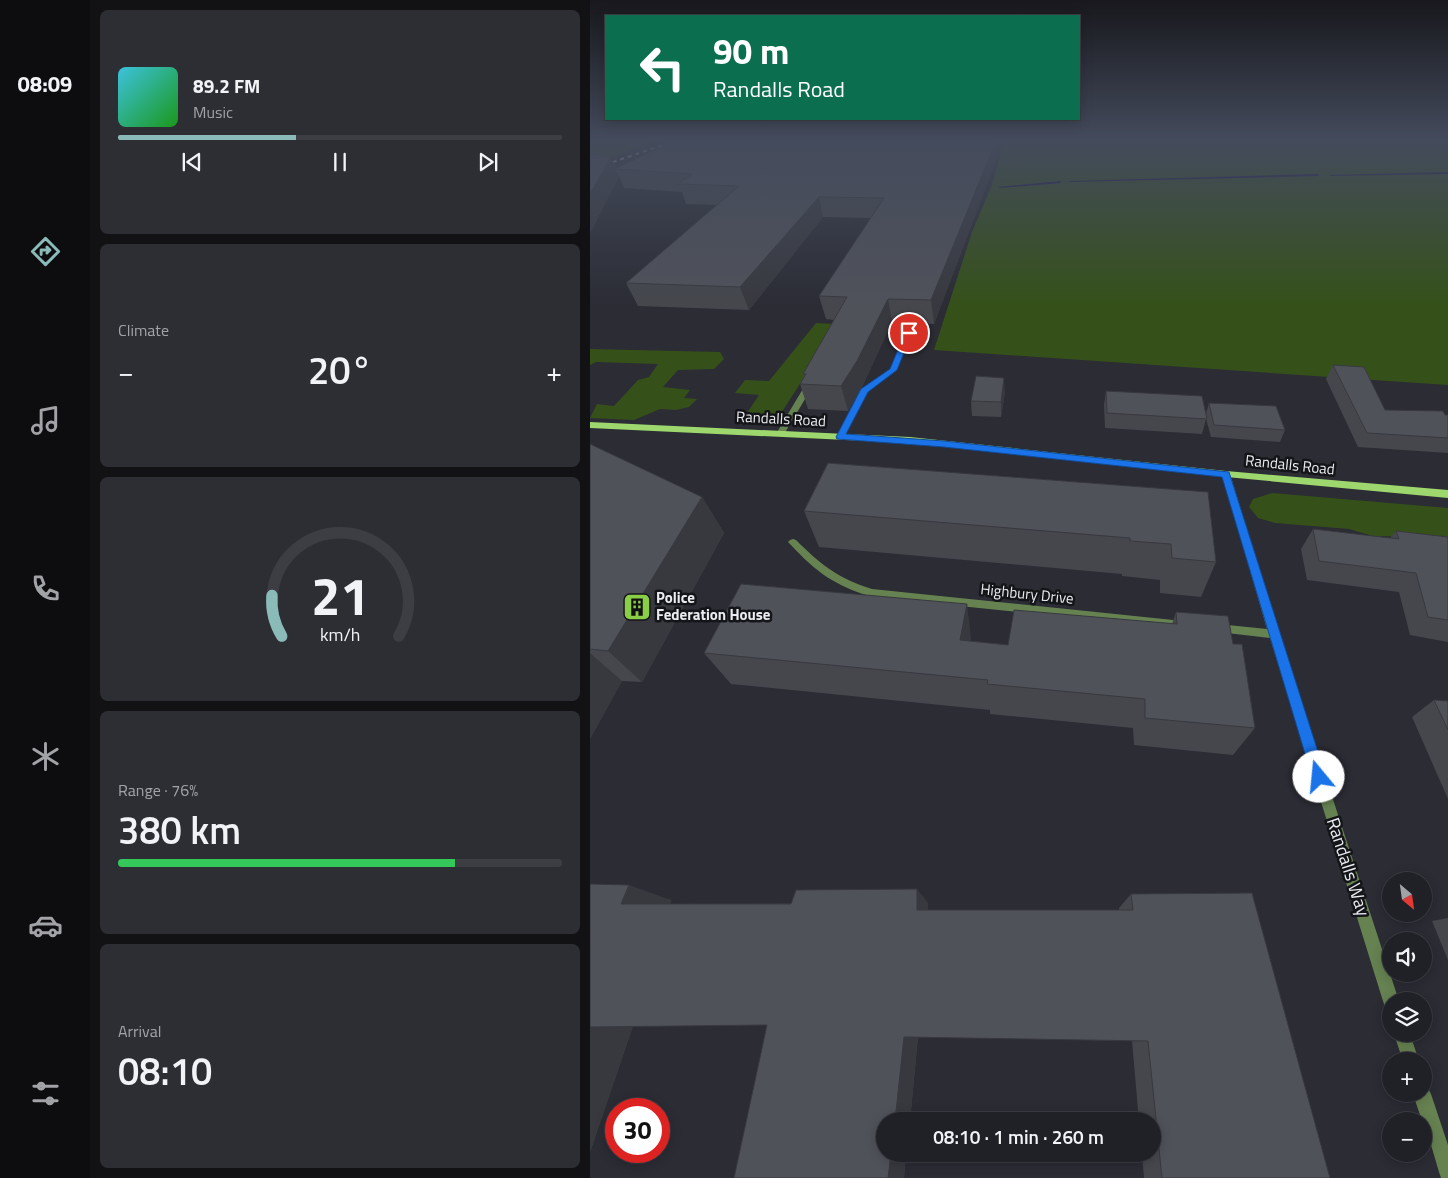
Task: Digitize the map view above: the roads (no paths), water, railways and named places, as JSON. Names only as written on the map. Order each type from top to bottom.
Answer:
[{"type":"main road","name":"Randalls Road","points":[[590,425],[840,437],[969,446],[1226,474],[1448,494]]},
{"type":"street","points":[[840,437],[864,391],[893,370],[909,333]]},
{"type":"street","points":[[780,434],[813,379]]},
{"type":"street","name":"Randalls Way","points":[[1226,474],[1274,634],[1388,992]]},
{"type":"street","name":"Highbury Drive","points":[[794,542],[819,569],[842,584],[872,593],[1274,634]]},
{"type":"street","points":[[1425,1102],[1448,1172]]},
{"type":"place","name":"Police Federation House","points":[[637,607]]}]
